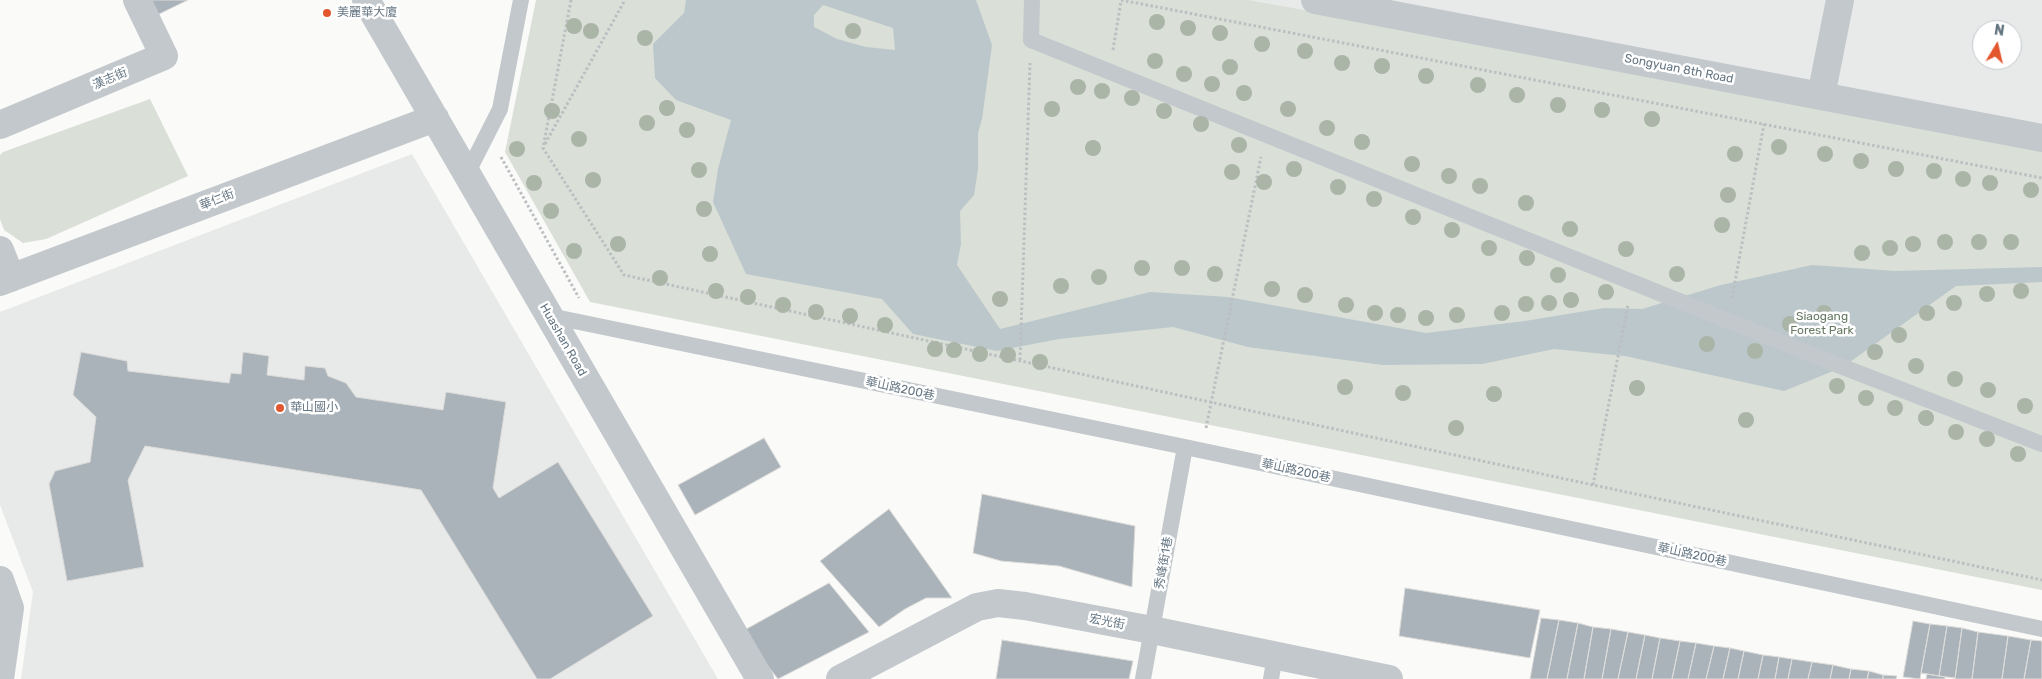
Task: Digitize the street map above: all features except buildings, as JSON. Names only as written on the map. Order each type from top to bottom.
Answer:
[{"type":"street","name":"漢志街","points":[[0,125],[164,56],[138,0]]},
{"type":"street","name":"Huashan Road","points":[[366,0],[760,679]]},
{"type":"street","name":"Songyuan 8th Road","points":[[1315,0],[2042,138]]},
{"type":"street","points":[[1821,96],[1840,0]]},
{"type":"street","name":"華仁街","points":[[6,280],[435,118]]},
{"type":"street","points":[[0,250],[6,280]]},
{"type":"street","points":[[0,580],[5,607],[0,679]]},
{"type":"street","name":"宏光街","points":[[840,679],[977,607],[998,603],[1152,630],[1273,668],[1389,679]]},
{"type":"lane","points":[[467,174],[500,109],[522,0]]},
{"type":"lane","points":[[1032,0],[1031,40],[1728,321],[2042,444]]},
{"type":"lane","name":"華山路200巷","points":[[550,316],[1184,447],[2042,629]]},
{"type":"lane","name":"秀峰街1巷","points":[[1143,679],[1184,447]]},
{"type":"path","points":[[571,0],[543,148],[624,275],[1593,485],[2042,580]]},
{"type":"path","points":[[543,148],[625,0]]},
{"type":"path","points":[[1109,72],[1121,1],[2042,178]]},
{"type":"path","points":[[1020,360],[1031,40]]},
{"type":"path","points":[[1728,321],[1764,124]]},
{"type":"path","points":[[1201,451],[1265,135]]},
{"type":"path","points":[[497,150],[582,304]]},
{"type":"path","points":[[1593,485],[1633,282]]},
{"type":"shaded area","points":[[686,0],[976,0],[992,45],[982,119],[978,133],[978,169],[974,195],[960,211],[961,244],[957,265],[1000,329],[1150,292],[1228,297],[1426,333],[1525,321],[1604,308],[1642,309],[1721,285],[1812,265],[1895,271],[2042,267],[2042,282],[1956,286],[1843,367],[1784,391],[1625,356],[1554,349],[1482,364],[1383,365],[1248,347],[1173,327],[1059,339],[997,351],[913,334],[882,299],[746,274],[713,202],[718,169],[731,120],[676,100],[655,78],[653,44],[684,13]],"holes":[[[823,5],[893,28],[895,50],[866,47],[837,39],[814,27],[814,15]]]},
{"type":"shaded area","points":[[1249,0],[2042,0],[2042,142]]},
{"type":"shaded area","name":"華山國小","points":[[412,154],[718,679],[21,679],[33,592],[0,505],[0,312]]},
{"type":"green space","name":"Siaogang Forest Park","points":[[536,0],[1249,0],[2042,142],[2042,590],[590,302],[505,152]]},
{"type":"green space","points":[[150,99],[188,176],[46,239],[23,243],[4,230],[0,219],[0,155],[3,152]]},
{"type":"place","name":"美麗華大廈","points":[[327,13]]},
{"type":"place","name":"華山國小","points":[[280,408]]}]
